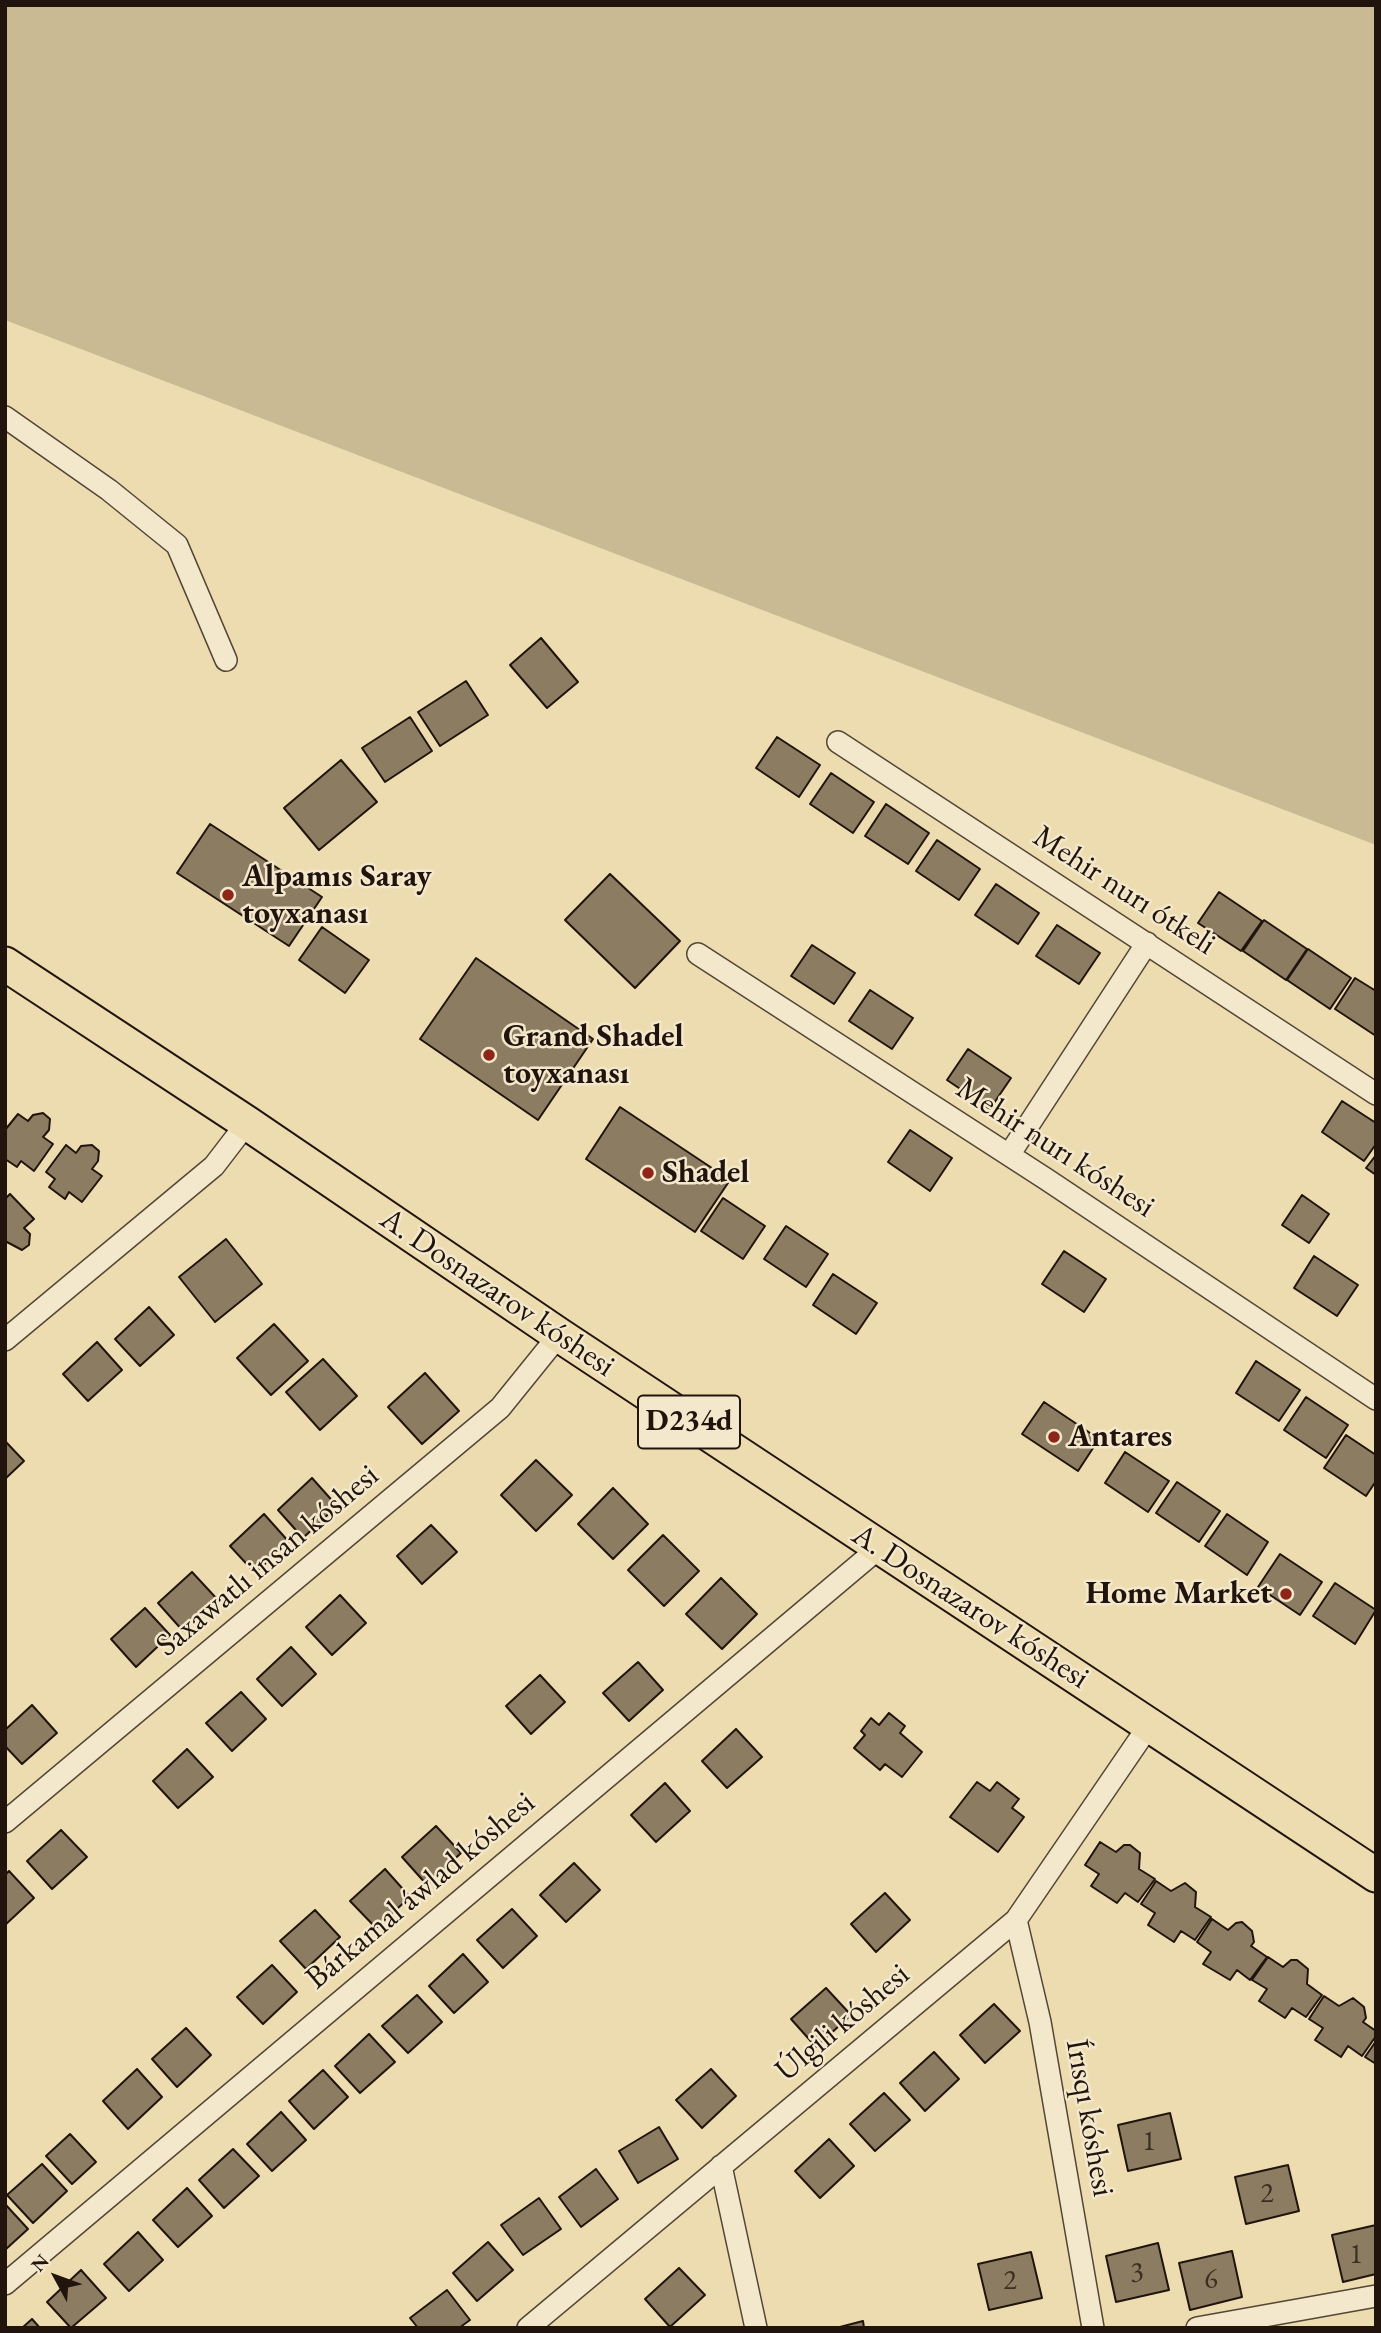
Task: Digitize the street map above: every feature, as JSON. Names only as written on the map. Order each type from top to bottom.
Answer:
[{"type":"main road","name":"A. Dosnazarov kóshesi","points":[[5,964],[247,1123],[879,1548],[1376,1875]]},
{"type":"street","points":[[5,417],[109,490],[177,545],[226,660]]},
{"type":"street","name":"Mehir nurı ótkeli","points":[[838,742],[1376,1094]]},
{"type":"street","points":[[1009,1155],[1147,943]]},
{"type":"street","name":"Mehir nurı kóshesi","points":[[698,954],[1009,1155],[1376,1399]]},
{"type":"street","points":[[5,1340],[214,1166],[247,1123]]},
{"type":"street","name":"Saxawatlı insan kóshesi","points":[[5,1822],[500,1408],[559,1335]]},
{"type":"street","name":"Bárkamal áwlad kóshesi","points":[[5,2284],[879,1548]]},
{"type":"street","name":"Úlgili kóshesi","points":[[528,2328],[1016,1920],[1150,1724]]},
{"type":"street","name":"Írısqı kóshesi","points":[[1016,1920],[1040,2022],[1093,2328]]},
{"type":"street","points":[[721,2166],[755,2328]]},
{"type":"street","points":[[1197,2328],[1376,2296]]},
{"type":"shaded area","points":[[5,5],[1376,5],[1376,845],[5,320]]},
{"type":"building","points":[[541,638],[578,682],[547,708],[510,665]]},
{"type":"building","points":[[466,681],[488,715],[440,746],[418,712]]},
{"type":"building","points":[[410,717],[432,751],[385,782],[362,748]]},
{"type":"building","points":[[777,737],[820,765],[799,797],[756,768]]},
{"type":"building","points":[[341,760],[377,802],[319,850],[284,808]]},
{"type":"building","points":[[831,773],[874,802],[853,833],[810,804]]},
{"type":"building","points":[[886,804],[929,833],[908,864],[865,836]]},
{"type":"building","points":[[210,824],[322,897],[289,946],[177,873]]},
{"type":"building","points":[[937,840],[980,869],[959,900],[916,871]]},
{"type":"building","points":[[610,874],[680,941],[635,988],[565,920]]},
{"type":"building","points":[[996,884],[1039,913],[1018,944],[975,915]]},
{"type":"building","points":[[1219,892],[1262,921],[1241,951],[1198,923]]},
{"type":"building","points":[[1264,920],[1307,949],[1286,980],[1243,951]]},
{"type":"building","points":[[1057,925],[1100,953],[1079,984],[1036,956]]},
{"type":"building","points":[[322,927],[369,960],[345,993],[299,960]]},
{"type":"building","points":[[812,945],[855,973],[834,1004],[791,976]]},
{"type":"building","points":[[1308,949],[1351,978],[1330,1009],[1287,980]]},
{"type":"building","points":[[476,958],[593,1039],[538,1120],[420,1039]]},
{"type":"building","points":[[1355,978],[1376,991],[1376,1036],[1335,1009]]},
{"type":"building","points":[[870,990],[913,1018],[892,1049],[849,1021]]},
{"type":"building","points":[[968,1049],[1011,1078],[990,1109],[947,1080]]},
{"type":"building","points":[[1342,1101],[1376,1123],[1376,1144],[1364,1161],[1322,1132]]},
{"type":"building","points":[[620,1107],[730,1180],[695,1232],[586,1159]]},
{"type":"building","points":[[43,1113],[50,1119],[49,1130],[43,1137],[53,1144],[34,1171],[21,1161],[17,1167],[5,1159],[5,1130],[18,1114],[28,1121],[33,1115]]},
{"type":"building","points":[[910,1130],[952,1158],[930,1191],[888,1162]]},
{"type":"building","points":[[66,1145],[76,1153],[81,1146],[92,1145],[99,1151],[98,1161],[92,1169],[102,1176],[82,1202],[69,1192],[65,1199],[49,1187],[55,1179],[46,1172]]},
{"type":"building","points":[[1376,1155],[1376,1175],[1366,1168]]},
{"type":"building","points":[[10,1194],[34,1219],[24,1228],[30,1234],[29,1245],[22,1250],[5,1241],[5,1199]]},
{"type":"building","points":[[1302,1195],[1329,1214],[1309,1243],[1282,1225]]},
{"type":"building","points":[[723,1198],[765,1226],[743,1259],[701,1231]]},
{"type":"building","points":[[786,1226],[828,1254],[806,1287],[764,1259]]},
{"type":"building","points":[[226,1239],[262,1284],[215,1322],[179,1277]]},
{"type":"building","points":[[1064,1251],[1106,1279],[1084,1312],[1042,1284]]},
{"type":"building","points":[[1314,1256],[1358,1285],[1337,1316],[1294,1288]]},
{"type":"building","points":[[833,1274],[877,1303],[856,1334],[813,1305]]},
{"type":"building","points":[[149,1307],[174,1335],[140,1366],[115,1339]]},
{"type":"building","points":[[274,1324],[308,1361],[271,1395],[237,1358]]},
{"type":"building","points":[[97,1342],[122,1370],[88,1401],[63,1374]]},
{"type":"building","points":[[323,1359],[357,1396],[320,1430],[286,1392]]},
{"type":"building","points":[[1256,1361],[1300,1390],[1279,1421],[1236,1393]]},
{"type":"building","points":[[425,1373],[459,1411],[422,1444],[388,1407]]},
{"type":"building","points":[[1306,1397],[1348,1425],[1326,1458],[1284,1430]]},
{"type":"building","points":[[1044,1402],[1099,1439],[1078,1471],[1022,1434]]},
{"type":"building","points":[[1346,1435],[1376,1455],[1376,1481],[1366,1496],[1324,1468]]},
{"type":"building","points":[[5,1441],[24,1461],[5,1479]]},
{"type":"building","points":[[1125,1452],[1169,1481],[1148,1512],[1105,1483]]},
{"type":"building","points":[[536,1460],[572,1495],[536,1531],[501,1495]]},
{"type":"building","points":[[312,1478],[337,1506],[303,1538],[278,1510]]},
{"type":"building","points":[[1177,1482],[1220,1511],[1199,1542],[1156,1513]]},
{"type":"building","points":[[613,1488],[648,1524],[613,1559],[578,1524]]},
{"type":"building","points":[[264,1514],[289,1542],[255,1573],[230,1546]]},
{"type":"building","points":[[1227,1514],[1268,1542],[1247,1575],[1205,1546]]},
{"type":"building","points":[[431,1525],[457,1552],[422,1584],[397,1556]]},
{"type":"building","points":[[663,1535],[699,1571],[664,1606],[628,1570]]},
{"type":"building","points":[[1280,1554],[1322,1582],[1300,1615],[1258,1587]]},
{"type":"building","points":[[192,1572],[217,1599],[183,1631],[158,1603]]},
{"type":"building","points":[[721,1578],[757,1614],[722,1649],[686,1614]]},
{"type":"building","points":[[1335,1583],[1376,1610],[1355,1644],[1313,1616]]},
{"type":"building","points":[[340,1595],[366,1623],[332,1655],[306,1627]]},
{"type":"building","points":[[145,1608],[170,1635],[136,1667],[111,1639]]},
{"type":"building","points":[[291,1647],[316,1674],[282,1706],[257,1679]]},
{"type":"building","points":[[638,1662],[663,1690],[629,1721],[603,1693]]},
{"type":"building","points":[[540,1675],[565,1702],[531,1734],[506,1706]]},
{"type":"building","points":[[241,1692],[266,1719],[232,1751],[206,1723]]},
{"type":"building","points":[[32,1705],[57,1733],[22,1764],[5,1746],[5,1730]]},
{"type":"building","points":[[889,1713],[905,1726],[900,1733],[922,1752],[902,1777],[885,1764],[880,1770],[854,1748],[865,1735],[861,1731],[871,1718],[879,1725]]},
{"type":"building","points":[[736,1729],[762,1757],[727,1788],[702,1761]]},
{"type":"building","points":[[187,1749],[213,1777],[178,1808],[153,1781]]},
{"type":"building","points":[[977,1782],[990,1791],[997,1782],[1019,1799],[1012,1808],[1024,1817],[998,1852],[950,1817]]},
{"type":"building","points":[[665,1783],[690,1811],[656,1842],[631,1815]]},
{"type":"building","points":[[436,1826],[461,1853],[427,1885],[402,1857]]},
{"type":"building","points":[[61,1830],[87,1857],[52,1889],[27,1861]]},
{"type":"building","points":[[1100,1842],[1116,1852],[1124,1845],[1130,1845],[1140,1853],[1139,1869],[1155,1879],[1138,1902],[1125,1893],[1117,1903],[1091,1886],[1099,1874],[1085,1865]]},
{"type":"building","points":[[574,1863],[600,1890],[566,1922],[540,1895]]},
{"type":"building","points":[[385,1869],[410,1897],[376,1928],[350,1901]]},
{"type":"building","points":[[9,1871],[34,1898],[5,1925],[5,1875]]},
{"type":"building","points":[[1156,1881],[1171,1891],[1185,1883],[1196,1892],[1195,1907],[1211,1917],[1195,1940],[1181,1931],[1174,1942],[1148,1925],[1155,1913],[1141,1904]]},
{"type":"building","points":[[885,1893],[910,1920],[876,1952],[851,1924]]},
{"type":"building","points":[[512,1909],[537,1936],[503,1968],[477,1940]]},
{"type":"building","points":[[315,1910],[340,1937],[306,1969],[280,1941]]},
{"type":"building","points":[[1212,1919],[1228,1930],[1236,1923],[1242,1922],[1252,1931],[1254,1942],[1251,1946],[1267,1957],[1250,1980],[1237,1970],[1230,1980],[1203,1964],[1211,1952],[1197,1942]]},
{"type":"building","points":[[463,1954],[488,1982],[454,2013],[429,1986]]},
{"type":"building","points":[[1268,1957],[1283,1967],[1291,1960],[1297,1960],[1308,1969],[1307,1984],[1322,1995],[1306,2017],[1292,2008],[1285,2018],[1259,2001],[1267,1989],[1252,1980]]},
{"type":"building","points":[[272,1965],[297,1992],[263,2024],[237,1997]]},
{"type":"building","points":[[826,1988],[851,2015],[816,2047],[791,2019]]},
{"type":"building","points":[[417,1995],[442,2022],[408,2053],[382,2026]]},
{"type":"building","points":[[1324,1996],[1339,2006],[1353,1998],[1364,2007],[1366,2018],[1363,2022],[1376,2031],[1376,2036],[1362,2056],[1348,2046],[1341,2057],[1315,2040],[1323,2028],[1309,2019]]},
{"type":"building","points":[[994,2004],[1020,2031],[985,2063],[960,2035]]},
{"type":"building","points":[[186,2028],[211,2055],[177,2087],[152,2059]]},
{"type":"building","points":[[369,2034],[395,2062],[360,2093],[335,2066]]},
{"type":"building","points":[[1376,2041],[1376,2064],[1365,2057]]},
{"type":"building","points":[[934,2052],[959,2079],[925,2111],[900,2083]]},
{"type":"building","points":[[137,2069],[162,2097],[128,2129],[103,2101]]},
{"type":"building","points":[[711,2069],[736,2096],[702,2128],[676,2100]]},
{"type":"building","points":[[323,2070],[348,2097],[314,2129],[289,2101]]},
{"type":"building","points":[[884,2093],[910,2120],[875,2151],[850,2124]]},
{"type":"building","points":[[281,2112],[306,2140],[272,2171],[247,2144]]},
{"type":"building","points":[[1170,2113],[1181,2159],[1128,2171],[1118,2125]]},
{"type":"building","points":[[659,2127],[678,2159],[638,2183],[619,2151]]},
{"type":"building","points":[[70,2134],[96,2162],[72,2184],[46,2156]]},
{"type":"building","points":[[829,2139],[854,2166],[820,2198],[795,2171]]},
{"type":"building","points":[[233,2149],[259,2176],[224,2208],[199,2180]]},
{"type":"building","points":[[42,2164],[67,2191],[33,2223],[7,2195]]},
{"type":"building","points":[[1288,2165],[1299,2211],[1246,2224],[1235,2177]]},
{"type":"building","points":[[596,2169],[618,2199],[581,2227],[559,2197]]},
{"type":"building","points":[[187,2188],[212,2216],[178,2247],[153,2220]]},
{"type":"building","points":[[539,2198],[561,2229],[523,2255],[501,2225]]},
{"type":"building","points":[[5,2204],[28,2229],[5,2250]]},
{"type":"building","points":[[1376,2225],[1376,2274],[1343,2282],[1332,2235]]},
{"type":"building","points":[[138,2232],[163,2260],[129,2291],[104,2264]]},
{"type":"building","points":[[488,2242],[513,2270],[477,2301],[453,2273]]},
{"type":"building","points":[[1158,2243],[1169,2290],[1116,2302],[1106,2256]]},
{"type":"building","points":[[1232,2251],[1242,2297],[1190,2310],[1179,2263]]},
{"type":"building","points":[[1031,2252],[1042,2298],[989,2310],[978,2264]]},
{"type":"building","points":[[679,2268],[705,2295],[670,2327],[645,2299]]},
{"type":"building","points":[[81,2270],[106,2298],[71,2328],[47,2302]]},
{"type":"building","points":[[447,2290],[470,2320],[459,2328],[418,2328],[410,2318]]},
{"type":"building","points":[[32,2319],[40,2328],[22,2328]]},
{"type":"building","points":[[863,2321],[864,2328],[836,2328]]},
{"type":"place","name":"Alpamıs Saray toyxanası","points":[[228,895]]},
{"type":"place","name":"Grand Shadel toyxanası","points":[[489,1055]]},
{"type":"place","name":"Shadel","points":[[648,1173]]},
{"type":"place","name":"Antares","points":[[1054,1437]]},
{"type":"place","name":"Home Market","points":[[1286,1594]]}]
